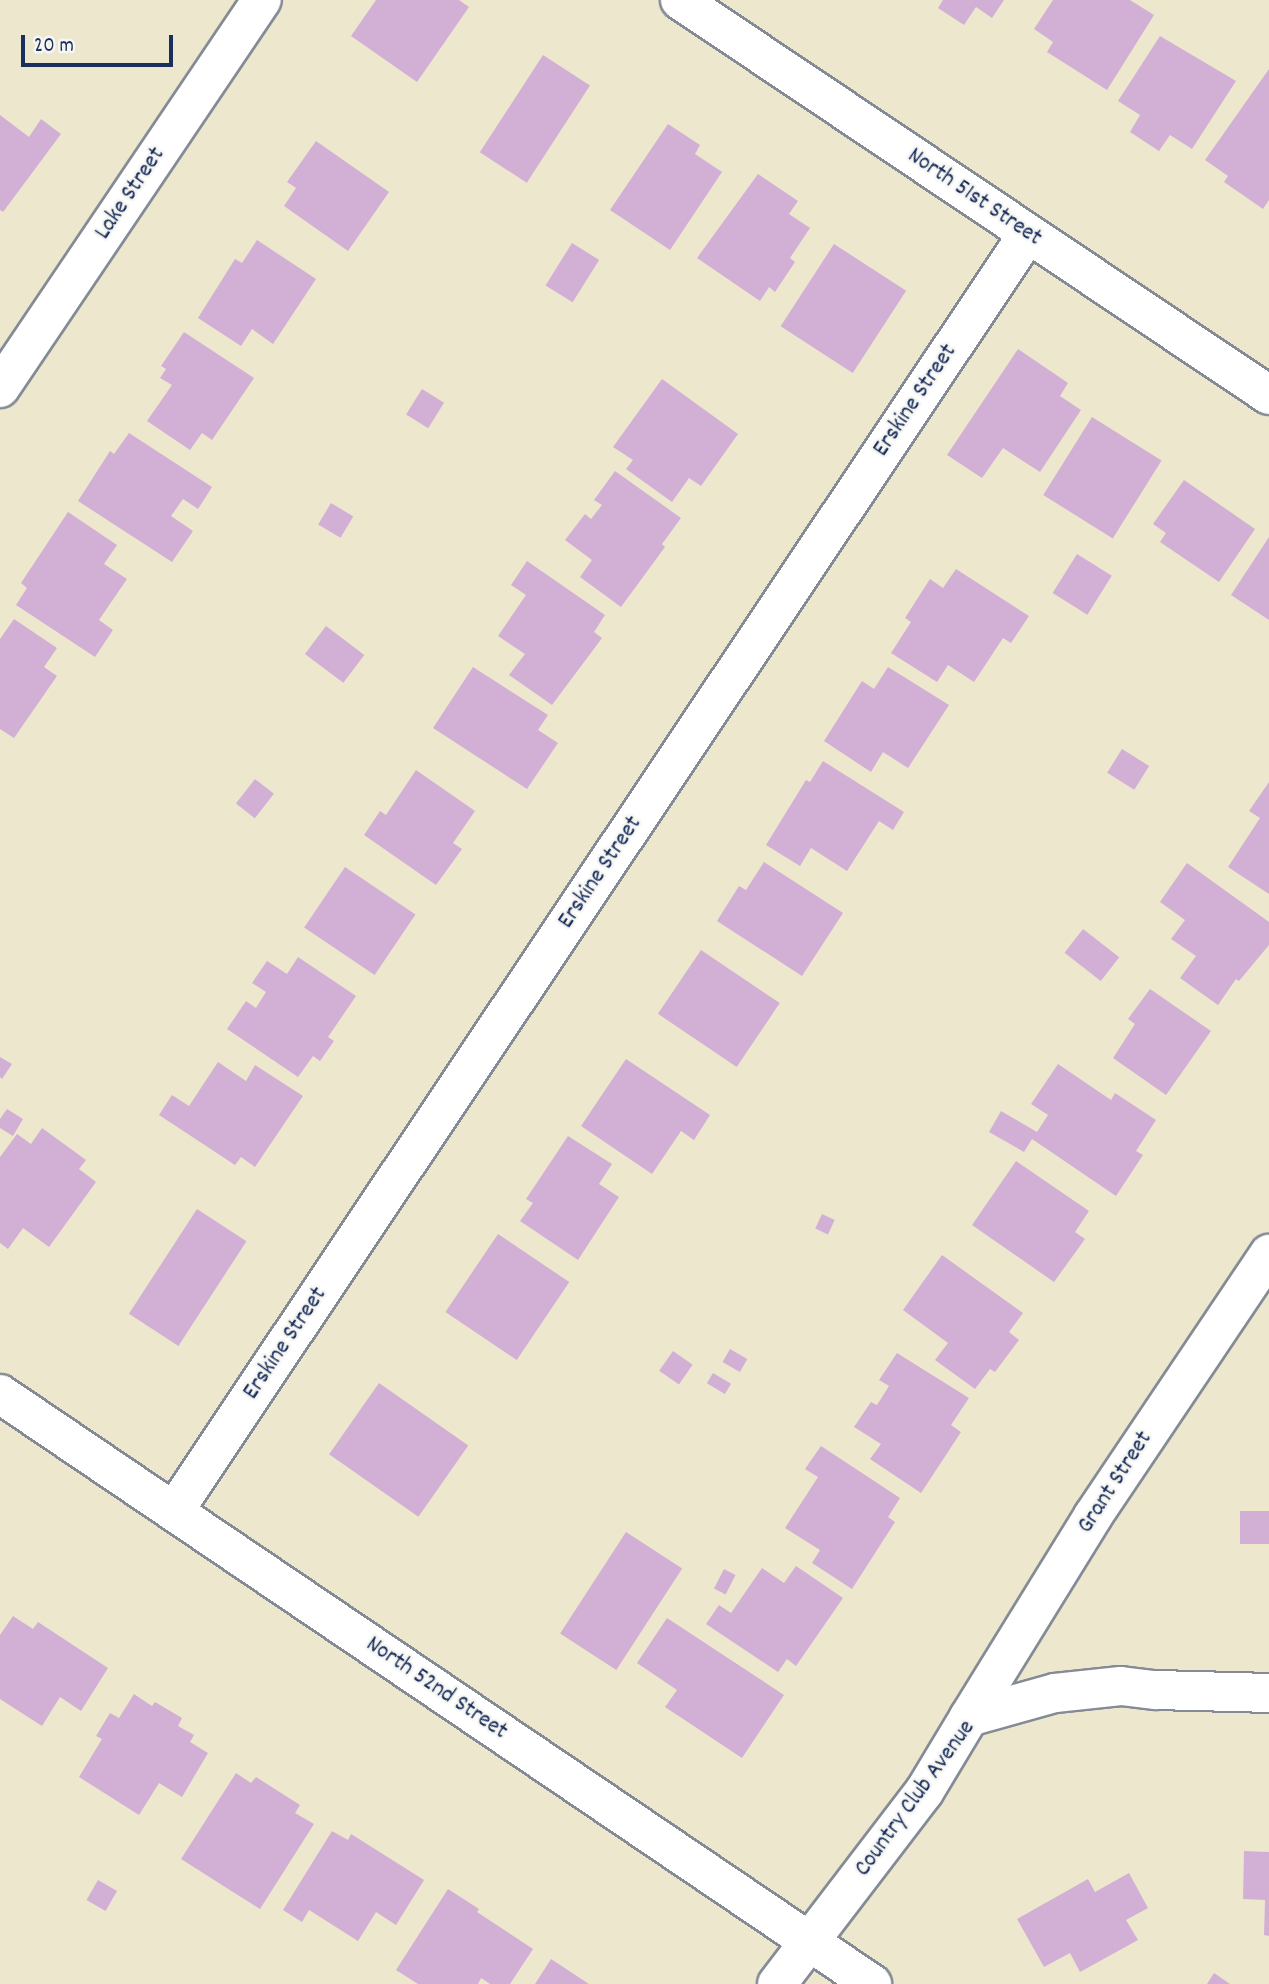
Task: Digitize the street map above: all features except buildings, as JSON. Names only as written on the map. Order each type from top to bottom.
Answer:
[{"type":"street","name":"Lake Street","points":[[0,388],[262,0]]},
{"type":"street","name":"North 51st Street","points":[[680,0],[1269,395]]},
{"type":"street","name":"Erskine Street","points":[[174,1511],[1028,234]]},
{"type":"street","name":"Grant Street","points":[[969,1717],[1093,1516],[1269,1254]]},
{"type":"street","name":"North 52nd Street","points":[[0,1394],[872,1984]]},
{"type":"street","name":"Country Club Avenue","points":[[777,1984],[924,1791],[969,1717],[1055,1693],[1121,1686],[1156,1690],[1269,1693]]}]
